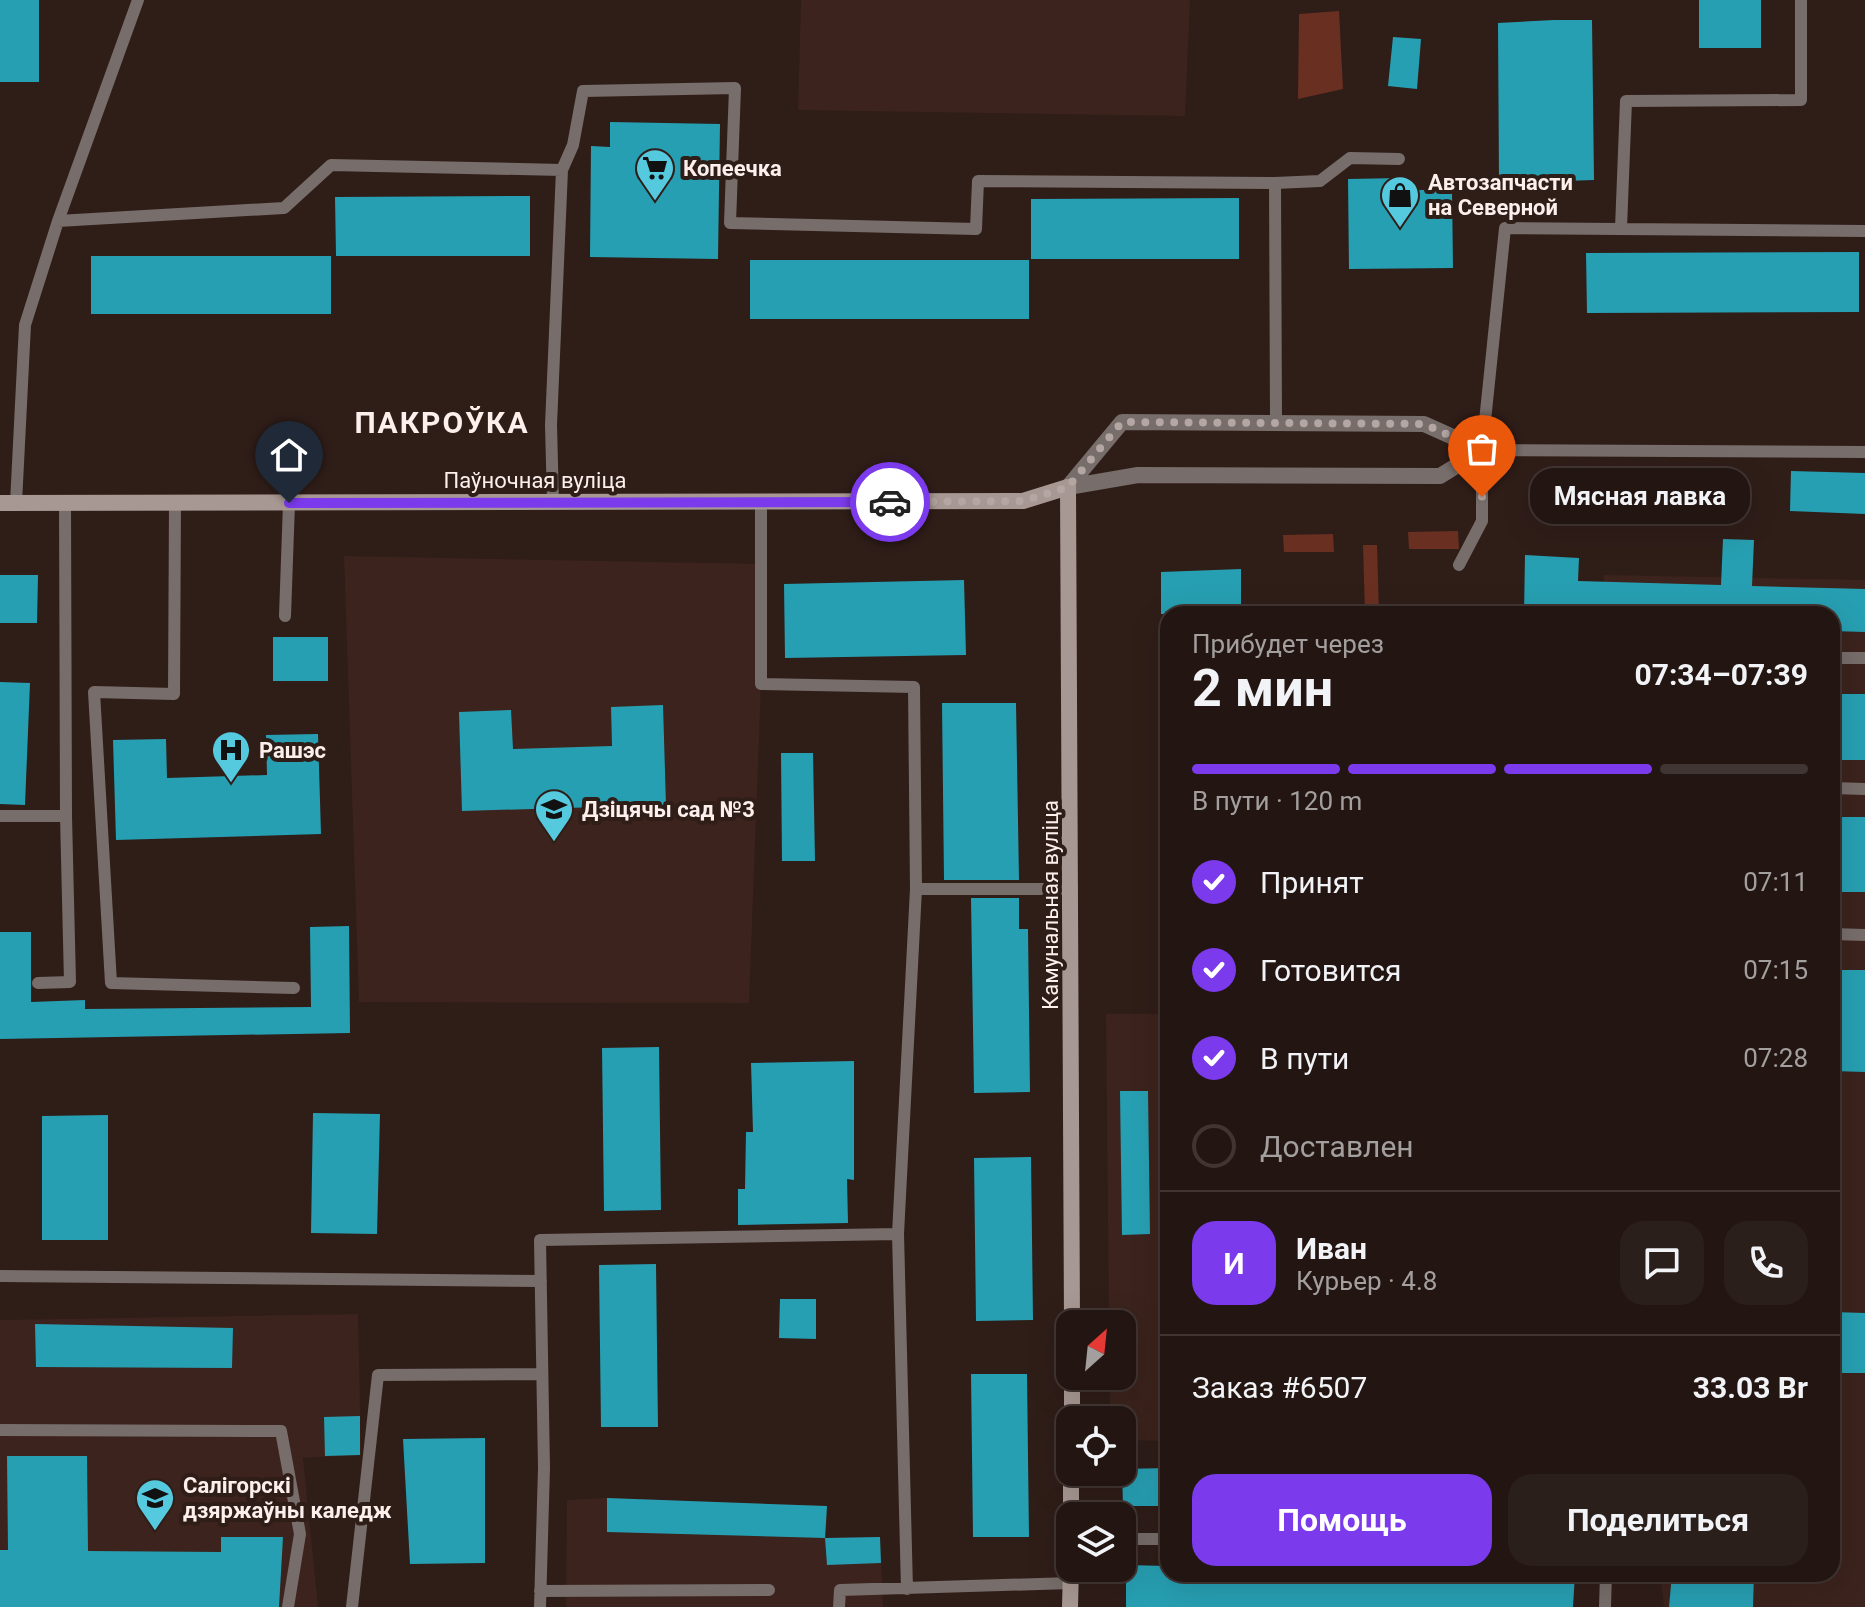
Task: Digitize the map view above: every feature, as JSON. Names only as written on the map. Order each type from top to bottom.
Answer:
[{"type":"street","points":[[1068,487],[1122,422],[1424,424],[1482,450]]},
{"type":"street","points":[[1068,487],[1138,475],[1440,476],[1482,450]]},
{"type":"street","name":"Паўночная вуліца","points":[[8,503],[1023,501],[1068,487]]},
{"type":"street","name":"Камунальная вуліца","points":[[1068,487],[1072,1310]]},
{"type":"street","points":[[1070,1607],[1071,1582]]},
{"type":"lane","points":[[8,503],[25,325],[58,221],[138,0]]},
{"type":"lane","points":[[1621,228],[1626,101],[1801,100],[1801,0]]},
{"type":"lane","points":[[553,502],[551,425],[562,170],[573,145],[583,91],[735,88],[730,223],[976,229],[978,181],[1320,181],[1350,158],[1399,159]]},
{"type":"lane","points":[[58,221],[284,208],[331,165],[562,170]]},
{"type":"lane","points":[[1275,183],[1276,421]]},
{"type":"lane","points":[[1459,565],[1482,521],[1482,450],[1505,228],[1865,231]]},
{"type":"lane","points":[[1482,450],[1865,452]]},
{"type":"lane","points":[[761,502],[761,684],[914,687],[916,889],[898,1234],[907,1589]]},
{"type":"lane","points":[[38,983],[70,982],[65,503]]},
{"type":"lane","points":[[175,503],[174,694],[94,692],[111,983],[294,988]]},
{"type":"lane","points":[[285,616],[289,503]]},
{"type":"lane","points":[[1840,658],[1865,658]]},
{"type":"lane","points":[[1840,788],[1865,789]]},
{"type":"lane","points":[[0,816],[66,816]]},
{"type":"lane","points":[[916,889],[1072,889]]},
{"type":"lane","points":[[1840,934],[1865,935]]},
{"type":"lane","points":[[540,1607],[540,1240],[898,1234]]},
{"type":"lane","points":[[0,1276],[541,1281]]},
{"type":"lane","points":[[352,1607],[378,1375],[542,1374]]},
{"type":"lane","points":[[0,1430],[281,1431],[300,1534],[288,1607]]},
{"type":"lane","points":[[1136,1539],[1160,1539]]},
{"type":"lane","points":[[839,1607],[840,1590],[907,1589],[1056,1577]]},
{"type":"lane","points":[[1605,1607],[1606,1582]]},
{"type":"lane","points":[[540,1591],[769,1590]]},
{"type":"shaded area","points":[[801,0],[1190,0],[1185,116],[798,110]]},
{"type":"shaded area","points":[[1339,11],[1343,89],[1298,99],[1299,14]]},
{"type":"shaded area","points":[[1458,531],[1459,549],[1409,549],[1408,532]]},
{"type":"shaded area","points":[[1333,534],[1334,552],[1284,552],[1283,535]]},
{"type":"shaded area","points":[[1363,545],[1377,545],[1379,606],[1365,606]]},
{"type":"shaded area","name":"Дзіцячы сад №3","points":[[344,556],[762,564],[761,684],[749,1003],[359,1002]]},
{"type":"shaded area","points":[[1604,575],[1865,580],[1865,1607],[1664,1607],[1661,1582],[1840,1582],[1840,606],[1604,606]]},
{"type":"shaded area","points":[[1106,1014],[1160,1014],[1160,1441],[1136,1440],[1136,1406],[1110,1406],[1110,1390],[1136,1390],[1136,1310],[1109,1310]]},
{"type":"shaded area","name":"Салігорскі дзяржаўны каледж","points":[[358,1314],[361,1455],[303,1458],[318,1607],[0,1607],[0,1320]]},
{"type":"shaded area","points":[[607,1498],[827,1506],[826,1538],[880,1537],[883,1607],[566,1607],[567,1500]]},
{"type":"building","points":[[0,0],[39,0],[39,82],[0,82]]},
{"type":"building","points":[[1699,0],[1761,0],[1761,48],[1699,48]]},
{"type":"building","points":[[1592,20],[1594,180],[1499,183],[1498,23]]},
{"type":"building","points":[[1393,37],[1421,39],[1417,89],[1388,86]]},
{"type":"building","name":"Копеечка","points":[[610,122],[720,124],[718,259],[590,257],[591,146],[610,147]]},
{"type":"building","name":"Автозапчасти на Северной","points":[[1401,178],[1401,190],[1452,190],[1453,268],[1349,269],[1348,179]]},
{"type":"building","points":[[530,196],[530,256],[336,256],[335,197]]},
{"type":"building","points":[[1239,198],[1239,259],[1031,259],[1031,199]]},
{"type":"building","points":[[1859,252],[1859,312],[1587,313],[1586,253]]},
{"type":"building","points":[[91,256],[331,256],[331,314],[91,314]]},
{"type":"building","points":[[750,260],[1029,260],[1029,319],[750,319]]},
{"type":"building","points":[[1791,471],[1865,473],[1865,514],[1790,511]]},
{"type":"building","points":[[1723,539],[1754,540],[1752,586],[1865,589],[1865,632],[1840,631],[1840,606],[1524,606],[1525,555],[1579,558],[1578,581],[1721,585]]},
{"type":"building","points":[[1241,569],[1241,606],[1161,606],[1161,572]]},
{"type":"building","points":[[0,575],[38,575],[37,623],[0,623]]},
{"type":"building","points":[[964,580],[966,655],[785,658],[784,584]]},
{"type":"building","points":[[273,637],[328,637],[328,681],[273,681]]},
{"type":"building","points":[[0,682],[30,683],[25,805],[0,804]]},
{"type":"building","points":[[1840,694],[1865,694],[1865,760],[1840,760]]},
{"type":"building","points":[[942,703],[1016,703],[1019,880],[944,880]]},
{"type":"building","points":[[663,705],[666,805],[462,811],[459,712],[511,710],[513,749],[612,746],[611,707]]},
{"type":"building","points":[[318,734],[321,834],[116,840],[113,740],[166,739],[167,778],[267,775],[266,735]]},
{"type":"building","points":[[781,753],[813,753],[815,861],[782,861]]},
{"type":"building","points":[[1840,817],[1865,817],[1865,892],[1840,892]]},
{"type":"building","points":[[971,898],[1019,898],[1019,929],[1028,929],[1030,1092],[974,1093]]},
{"type":"building","points":[[349,926],[350,1033],[0,1039],[0,932],[31,932],[31,1002],[85,1000],[85,1009],[311,1007],[310,927]]},
{"type":"building","points":[[1840,970],[1865,970],[1865,1072],[1840,1071]]},
{"type":"building","points":[[659,1047],[661,1210],[604,1211],[602,1048]]},
{"type":"building","points":[[854,1061],[854,1180],[847,1179],[848,1223],[738,1225],[738,1189],[745,1189],[746,1132],[753,1132],[751,1063]]},
{"type":"building","points":[[1120,1091],[1148,1091],[1150,1234],[1122,1235]]},
{"type":"building","points":[[313,1113],[380,1114],[377,1234],[311,1233]]},
{"type":"building","points":[[108,1115],[108,1240],[42,1240],[42,1116]]},
{"type":"building","points":[[1031,1157],[1033,1320],[976,1321],[974,1158]]},
{"type":"building","points":[[656,1264],[658,1427],[601,1427],[599,1265]]},
{"type":"building","points":[[780,1299],[816,1299],[816,1339],[779,1338]]},
{"type":"building","points":[[1840,1312],[1865,1313],[1865,1373],[1840,1373]]},
{"type":"building","points":[[35,1324],[233,1328],[232,1368],[36,1367]]},
{"type":"building","points":[[971,1374],[1027,1374],[1029,1537],[973,1537]]},
{"type":"building","points":[[360,1416],[360,1455],[325,1456],[324,1417]]},
{"type":"building","points":[[485,1438],[485,1563],[410,1564],[403,1439]]},
{"type":"building","points":[[7,1456],[87,1456],[88,1551],[221,1552],[221,1537],[283,1537],[279,1607],[0,1607],[0,1550],[8,1550]]},
{"type":"building","points":[[1160,1468],[1160,1506],[1136,1506],[1136,1502],[1123,1502],[1122,1486],[1136,1486],[1136,1469]]},
{"type":"building","points":[[607,1498],[827,1506],[825,1538],[607,1532]]},
{"type":"building","points":[[880,1537],[881,1563],[827,1565],[825,1538]]},
{"type":"building","points":[[1136,1565],[1160,1566],[1160,1582],[1575,1582],[1573,1607],[1126,1607],[1126,1582],[1136,1582]]},
{"type":"building","points":[[1671,1582],[1754,1582],[1753,1607],[1669,1607]]},
{"type":"way so far","points":[[890,502],[1023,501],[1068,487],[1122,422],[1424,424],[1482,450],[1482,497]]},
{"type":"place","name":"Копеечка","points":[[655,202]]},
{"type":"place","name":"Автозапчасти на Северной","points":[[1400,229]]},
{"type":"place","name":"Мясная лавка","points":[[1482,497]]},
{"type":"place","name":"Рашэс","points":[[231,784]]},
{"type":"place","name":"Дзіцячы сад №3","points":[[554,843]]},
{"type":"place","name":"Салігорскі дзяржаўны каледж","points":[[155,1532]]},
{"type":"district","name":"ПАКРОЎКА","points":[[442,422]]},
{"type":"route","points":[[289,503],[890,502]]}]
